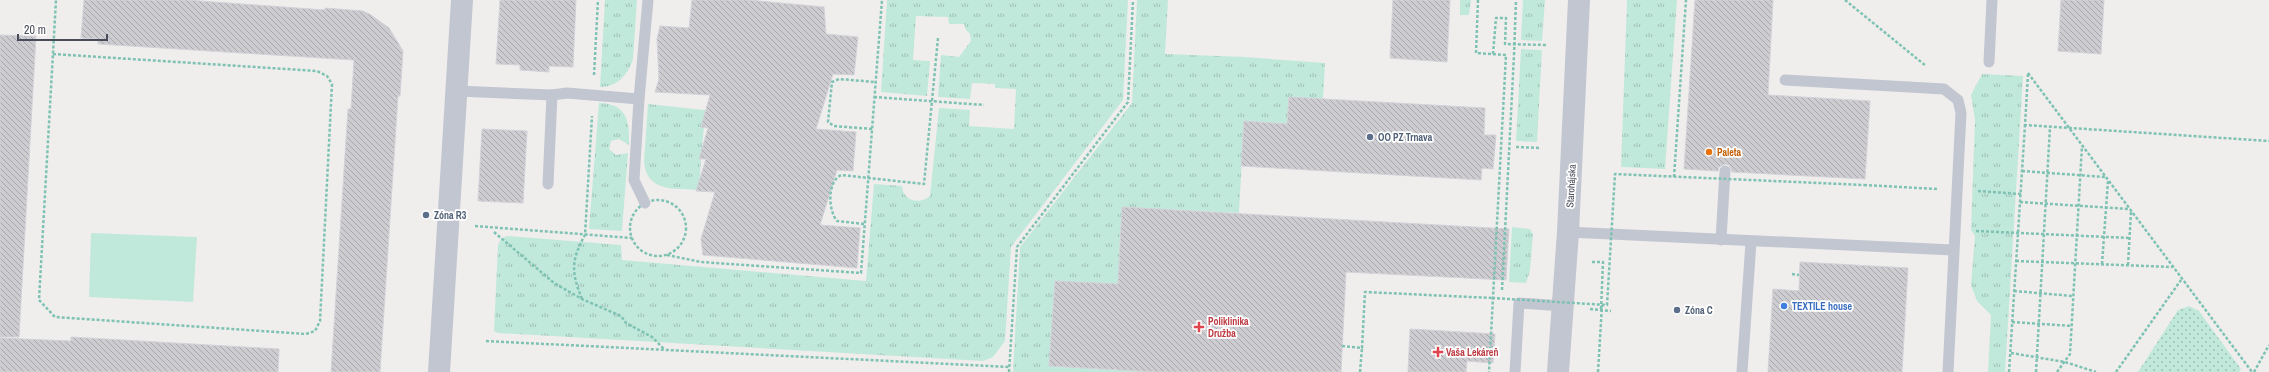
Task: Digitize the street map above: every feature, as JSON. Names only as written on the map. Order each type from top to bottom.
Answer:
[{"type":"street","points":[[439,372],[462,0]]},
{"type":"street","name":"Starohájska","points":[[1558,372],[1568,232],[1579,0]]},
{"type":"lane","points":[[645,203],[634,180],[639,99],[648,0]]},
{"type":"lane","points":[[1989,62],[1992,0]]},
{"type":"lane","points":[[1785,80],[1944,89],[1958,100],[1961,113],[1948,372]]},
{"type":"lane","points":[[457,91],[552,95],[567,93],[639,99]]},
{"type":"lane","points":[[548,184],[552,95]]},
{"type":"lane","points":[[1722,240],[1725,171]]},
{"type":"lane","points":[[1568,232],[1751,242],[1953,250]]},
{"type":"lane","points":[[1742,372],[1751,242]]},
{"type":"lane","points":[[1515,372],[1519,303],[1563,306]]},
{"type":"path","points":[[53,54],[318,71],[327,76],[332,84],[320,321],[315,331],[306,334],[54,317],[45,309],[39,300],[56,0]]},
{"type":"path","points":[[667,255],[681,244],[686,235],[687,226],[685,217],[679,208],[663,199],[645,203],[632,216],[630,225],[632,238],[640,250],[648,254],[667,255],[701,262],[861,273],[882,0]]},
{"type":"path","points":[[1009,372],[1017,247],[1128,102],[1133,0]]},
{"type":"path","points":[[1478,0],[1476,53],[1506,55],[1489,372]]},
{"type":"path","points":[[1501,306],[1516,0]]},
{"type":"path","points":[[1674,177],[1686,0]]},
{"type":"path","points":[[1846,0],[1927,66],[1951,95]]},
{"type":"path","points":[[1493,54],[1496,18],[1506,18],[1505,44],[1546,45]]},
{"type":"path","points":[[864,224],[837,221],[832,216],[832,184],[836,178],[841,175],[924,184],[938,38]]},
{"type":"path","points":[[2009,372],[2028,73],[2181,280],[2253,372],[2269,345]]},
{"type":"path","points":[[872,129],[834,126],[828,122],[828,115],[832,82],[838,79],[875,82]]},
{"type":"path","points":[[874,97],[984,105]]},
{"type":"path","points":[[2025,125],[2269,141]]},
{"type":"path","points":[[2036,372],[2050,127]]},
{"type":"path","points":[[2057,372],[2070,354],[2072,296],[2082,146]]},
{"type":"path","points":[[1516,147],[1541,148]]},
{"type":"path","points":[[2022,171],[2106,177]]},
{"type":"path","points":[[1360,372],[1365,292],[1501,298],[1607,305],[1615,174],[1864,186]]},
{"type":"path","points":[[2102,264],[2108,181]]},
{"type":"path","points":[[2020,202],[2129,209]]},
{"type":"path","points":[[2128,265],[2132,212]]},
{"type":"path","points":[[467,225],[632,238]]},
{"type":"path","points":[[1971,230],[2130,238]]},
{"type":"path","points":[[494,232],[554,283],[582,299],[621,316],[626,323],[652,337],[665,350]]},
{"type":"path","points":[[582,299],[575,282],[573,266],[576,251],[585,235]]},
{"type":"path","points":[[2016,261],[2172,267]]},
{"type":"path","points":[[1592,270],[1592,262],[1604,262],[1601,310]]},
{"type":"path","points":[[1792,274],[1799,275]]},
{"type":"path","points":[[2116,372],[2181,280]]},
{"type":"path","points":[[2014,291],[2072,296]]},
{"type":"path","points":[[1590,301],[1590,309],[1611,311]]},
{"type":"path","points":[[1598,372],[1602,305]]},
{"type":"path","points":[[2012,322],[2072,326]]},
{"type":"path","points":[[486,341],[1009,366]]},
{"type":"path","points":[[1342,346],[1362,348]]},
{"type":"path","points":[[2010,354],[2065,362],[2096,372]]},
{"type":"green space","points":[[605,0],[637,0],[633,59],[631,65],[625,75],[617,82],[612,85],[600,87]]},
{"type":"green space","points":[[887,0],[1128,0],[1123,100],[1011,247],[1005,341],[993,357],[983,361],[498,333],[494,331],[498,245],[501,239],[507,236],[621,245],[622,260],[866,281],[874,184],[902,186],[905,195],[917,201],[926,199],[930,196],[939,108],[970,110],[969,126],[1014,129],[1016,89],[995,88],[995,84],[972,83],[970,99],[938,97],[941,55],[959,57],[971,41],[970,34],[966,30],[964,24],[949,24],[948,17],[916,16],[913,60],[930,61],[927,96],[881,92]]},
{"type":"green space","points":[[1137,0],[1168,0],[1165,54],[1245,57],[1325,63],[1323,99],[1289,97],[1287,124],[1244,121],[1239,213],[1122,207],[1119,259],[1182,288],[1055,281],[1049,366],[1155,372],[1013,372],[1020,247],[1132,103]]},
{"type":"green space","points":[[1460,0],[1471,0],[1469,15],[1460,15]]},
{"type":"green space","points":[[1523,0],[1545,0],[1542,41],[1521,40]]},
{"type":"green space","points":[[1627,0],[1677,0],[1665,169],[1621,167]]},
{"type":"green space","points":[[1521,49],[1542,50],[1537,142],[1516,141]]},
{"type":"green space","points":[[1982,74],[2023,76],[2005,372],[1988,372],[1991,315],[1977,301],[1971,285],[1975,236],[1971,230],[1975,120],[1971,95]]},
{"type":"green space","points":[[599,103],[608,104],[621,110],[625,115],[629,128],[629,145],[619,139],[611,141],[609,149],[616,155],[628,153],[622,231],[589,229]]},
{"type":"green space","points":[[648,104],[705,110],[704,126],[701,127],[704,127],[701,158],[699,159],[701,159],[699,190],[663,187],[650,179],[646,171],[644,161]]},
{"type":"green space","points":[[1512,227],[1530,229],[1533,234],[1530,271],[1526,283],[1509,282]]},
{"type":"green space","points":[[91,233],[197,237],[193,302],[89,297]]},
{"type":"green space","points":[[2189,306],[2199,311],[2241,369],[2239,372],[2138,372],[2178,310]]},
{"type":"building","points":[[84,0],[187,0],[325,10],[325,8],[363,11],[389,28],[403,51],[400,96],[398,96],[380,372],[331,372],[348,109],[351,109],[354,60],[98,44],[98,39],[81,38]]},
{"type":"building","points":[[500,0],[576,0],[573,67],[549,66],[549,72],[520,70],[520,65],[496,64]]},
{"type":"building","points":[[692,0],[748,0],[824,7],[826,34],[858,37],[854,75],[833,74],[816,129],[856,132],[853,171],[837,170],[820,225],[860,228],[857,268],[703,255],[701,239],[715,192],[696,191],[706,159],[699,159],[708,128],[701,127],[710,95],[655,92],[659,79],[657,39],[660,26],[689,28]]},
{"type":"building","points":[[1393,0],[1450,0],[1447,62],[1390,58]]},
{"type":"building","points":[[1695,0],[1773,0],[1768,95],[1870,101],[1865,179],[1732,172],[1729,165],[1725,164],[1719,167],[1718,171],[1684,169]]},
{"type":"building","points":[[2061,0],[2104,0],[2101,54],[2058,51]]},
{"type":"building","points":[[0,35],[36,36],[19,337],[0,337]]},
{"type":"building","name":"OO PZ Trnava","points":[[1289,97],[1485,108],[1484,135],[1496,135],[1493,169],[1482,168],[1481,180],[1241,166],[1244,121],[1287,124]]},
{"type":"building","points":[[482,129],[527,131],[523,203],[478,201]]},
{"type":"building","name":"Poliklinika Družba","points":[[1122,207],[1509,229],[1506,280],[1346,272],[1341,372],[1155,372],[1049,366],[1055,281],[1118,284]]},
{"type":"building","points":[[1800,262],[1908,268],[1902,372],[1768,372],[1773,289],[1799,291]]},
{"type":"building","name":"Vaša Lekáreň","points":[[1410,329],[1495,334],[1493,363],[1467,361],[1466,372],[1408,372]]},
{"type":"building","points":[[71,337],[279,349],[278,372],[0,372],[0,338],[71,341]]},
{"type":"place","name":"OO PZ Trnava","points":[[1370,137]]},
{"type":"place","name":"Paleta","points":[[1709,152]]},
{"type":"place","name":"Zóna R3","points":[[426,215]]},
{"type":"place","name":"TEXTILE house","points":[[1784,306]]},
{"type":"place","name":"Zóna C","points":[[1677,310]]},
{"type":"place","name":"Poliklinika Družba","points":[[1199,327]]},
{"type":"place","name":"Vaša Lekáreň","points":[[1438,352]]}]
